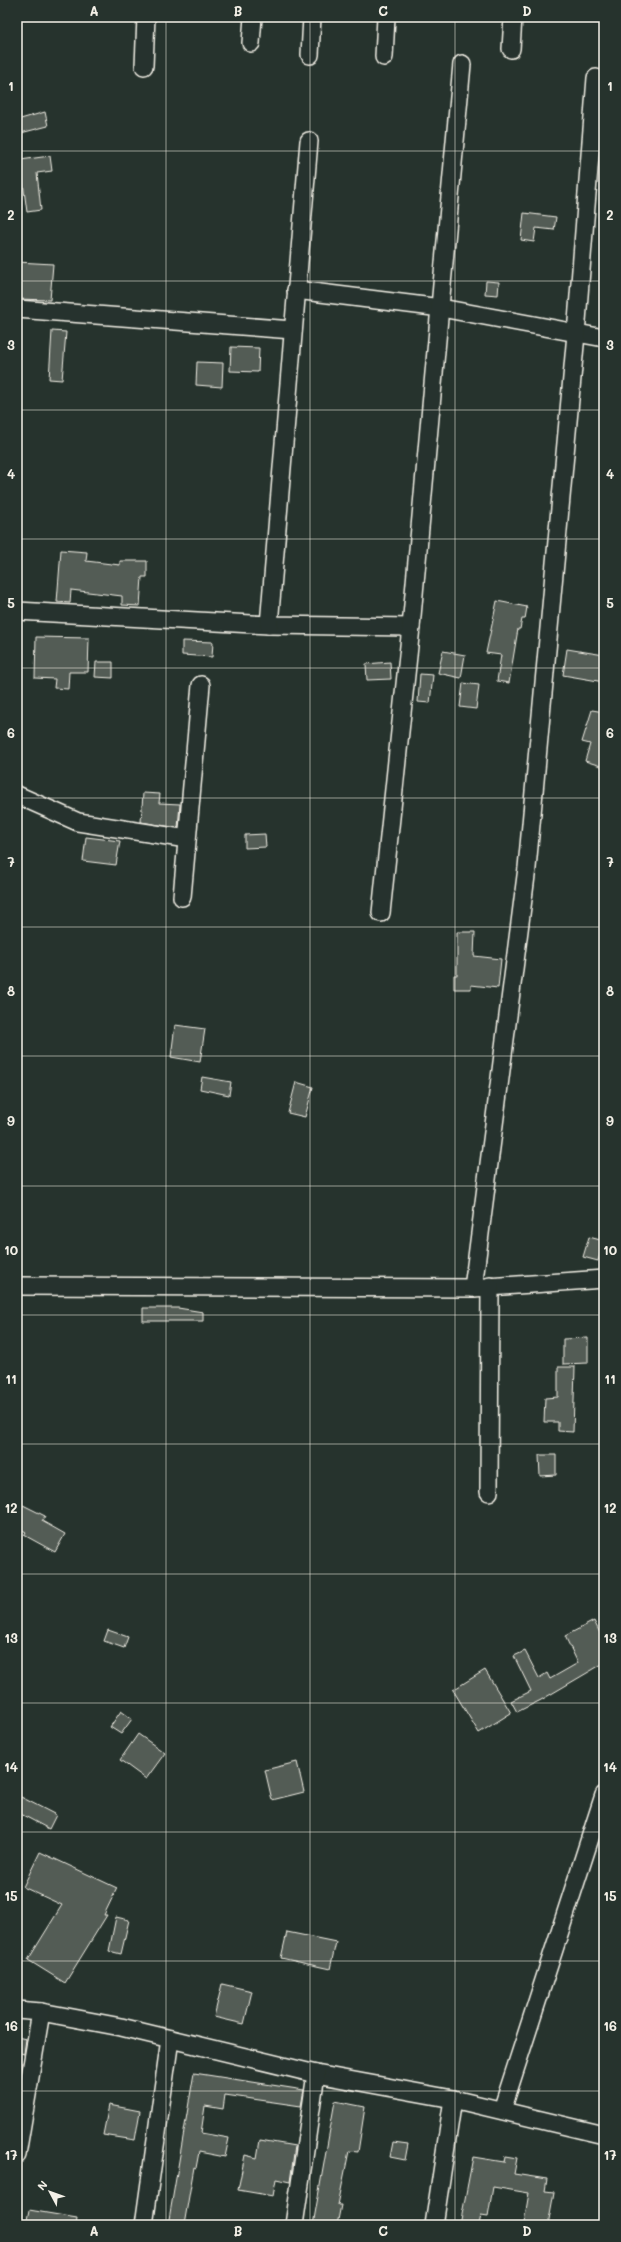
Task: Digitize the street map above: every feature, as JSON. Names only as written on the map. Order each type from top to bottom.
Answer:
[{"type":"street","points":[[144,66],[146,17]]},
{"type":"street","points":[[251,43],[253,17]]},
{"type":"street","points":[[310,55],[312,17]]},
{"type":"street","points":[[384,57],[386,17]]},
{"type":"street","points":[[511,49],[513,17]]},
{"type":"street","points":[[381,912],[411,627],[462,64]]},
{"type":"street","points":[[489,1492],[482,1287],[527,868],[576,334],[596,78]]},
{"type":"street","points":[[269,625],[309,141]]},
{"type":"street","points":[[296,290],[441,308],[604,338]]},
{"type":"street","points":[[17,310],[293,330]]},
{"type":"street","points":[[17,611],[269,625],[411,627]]},
{"type":"street","points":[[182,897],[201,686]]},
{"type":"street","points":[[17,795],[78,822],[187,839]]},
{"type":"street","points":[[17,1286],[214,1288],[482,1287],[604,1279]]},
{"type":"street","points":[[502,2110],[604,1795]]},
{"type":"street","points":[[17,2010],[41,2012],[170,2039],[316,2074],[453,2099],[604,2135]]},
{"type":"street","points":[[17,2154],[41,2012]]},
{"type":"street","points":[[144,2225],[170,2039]]},
{"type":"street","points":[[294,2225],[316,2074]]},
{"type":"street","points":[[434,2225],[453,2099]]},
{"type":"building","points":[[45,112],[48,126],[17,134],[17,120]]},
{"type":"building","points":[[50,156],[52,171],[37,173],[41,210],[27,212],[20,160]]},
{"type":"building","points":[[524,213],[556,217],[554,230],[536,228],[534,242],[521,240]]},
{"type":"building","points":[[17,262],[53,264],[50,300],[17,299]]},
{"type":"building","points":[[486,281],[499,282],[498,295],[485,294]]},
{"type":"building","points":[[52,331],[66,332],[62,380],[49,379]]},
{"type":"building","points":[[231,347],[259,348],[258,372],[230,371]]},
{"type":"building","points":[[197,362],[223,363],[222,387],[196,385]]},
{"type":"building","points":[[61,550],[87,552],[86,561],[120,565],[120,561],[147,561],[147,577],[142,577],[140,606],[122,605],[122,596],[71,590],[70,603],[57,602]]},
{"type":"building","points":[[497,601],[527,607],[525,619],[522,619],[520,629],[518,629],[509,683],[497,681],[501,655],[486,653]]},
{"type":"building","points":[[36,637],[89,638],[88,672],[69,672],[68,689],[54,688],[55,679],[35,678]]},
{"type":"building","points":[[182,641],[213,642],[212,657],[182,655]]},
{"type":"building","points":[[567,649],[604,655],[604,682],[563,675]]},
{"type":"building","points":[[443,651],[465,655],[461,678],[438,673]]},
{"type":"building","points":[[96,662],[113,662],[113,678],[95,677]]},
{"type":"building","points":[[390,662],[391,679],[367,680],[366,664]]},
{"type":"building","points":[[420,674],[433,675],[430,703],[418,702]]},
{"type":"building","points":[[463,683],[479,685],[476,709],[460,707]]},
{"type":"building","points":[[592,710],[604,712],[604,767],[585,761],[590,744],[582,742]]},
{"type":"building","points":[[143,793],[160,794],[159,803],[180,804],[178,828],[141,822]]},
{"type":"building","points":[[265,834],[266,847],[245,848],[245,835]]},
{"type":"building","points":[[86,837],[120,841],[116,865],[83,861]]},
{"type":"building","points":[[457,932],[475,932],[474,956],[501,959],[498,988],[471,985],[471,989],[454,989],[454,975],[457,975]]},
{"type":"building","points":[[175,1025],[205,1029],[200,1062],[171,1057]]},
{"type":"building","points":[[202,1077],[231,1082],[229,1095],[200,1089]]},
{"type":"building","points":[[296,1082],[313,1087],[305,1117],[288,1113]]},
{"type":"building","points":[[589,1237],[604,1241],[598,1261],[583,1257]]},
{"type":"building","points":[[143,1308],[178,1308],[203,1312],[203,1321],[143,1321]]},
{"type":"building","points":[[588,1338],[588,1363],[563,1364],[563,1339]]},
{"type":"building","points":[[558,1367],[575,1367],[573,1432],[558,1431],[558,1422],[544,1422],[545,1398],[558,1397]]},
{"type":"building","points":[[539,1455],[556,1455],[556,1475],[540,1476]]},
{"type":"building","points":[[23,1505],[45,1516],[42,1521],[65,1534],[55,1552],[24,1535],[26,1532],[17,1527],[17,1517]]},
{"type":"building","points":[[594,1621],[604,1641],[604,1663],[541,1700],[517,1712],[511,1701],[531,1691],[514,1656],[525,1651],[539,1678],[547,1673],[550,1679],[578,1663],[565,1636]]},
{"type":"building","points":[[108,1630],[128,1637],[124,1648],[104,1641]]},
{"type":"building","points":[[485,1670],[511,1713],[479,1733],[453,1690]]},
{"type":"building","points":[[121,1711],[132,1719],[121,1734],[110,1727]]},
{"type":"building","points":[[138,1734],[165,1753],[146,1779],[120,1760]]},
{"type":"building","points":[[297,1762],[304,1792],[272,1800],[265,1770]]},
{"type":"building","points":[[17,1795],[56,1815],[49,1829],[17,1812]]},
{"type":"building","points":[[40,1852],[117,1888],[104,1915],[107,1915],[65,1983],[28,1960],[62,1905],[23,1887]]},
{"type":"building","points":[[116,1917],[129,1920],[121,1954],[109,1951]]},
{"type":"building","points":[[287,1932],[336,1942],[330,1969],[281,1958]]},
{"type":"building","points":[[222,1984],[252,1991],[244,2024],[214,2017]]},
{"type":"building","points":[[17,2037],[26,2039],[24,2054],[17,2052]]},
{"type":"building","points":[[194,2073],[304,2090],[301,2106],[225,2095],[223,2109],[205,2106],[201,2133],[229,2138],[225,2157],[199,2152],[196,2168],[194,2167],[184,2225],[168,2225]]},
{"type":"building","points":[[335,2101],[365,2107],[358,2152],[349,2151],[338,2205],[341,2205],[337,2225],[313,2225]]},
{"type":"building","points":[[109,2105],[140,2111],[135,2140],[103,2135]]},
{"type":"building","points":[[260,2140],[295,2146],[290,2182],[276,2179],[273,2196],[238,2190],[245,2155],[257,2158]]},
{"type":"building","points":[[393,2142],[408,2144],[405,2160],[390,2157]]},
{"type":"building","points":[[505,2156],[517,2158],[514,2174],[547,2179],[545,2191],[554,2192],[548,2225],[524,2222],[529,2193],[493,2187],[488,2216],[481,2215],[479,2225],[460,2225],[473,2157],[504,2162]]},
{"type":"building","points":[[29,2210],[77,2218],[76,2225],[26,2225]]}]
